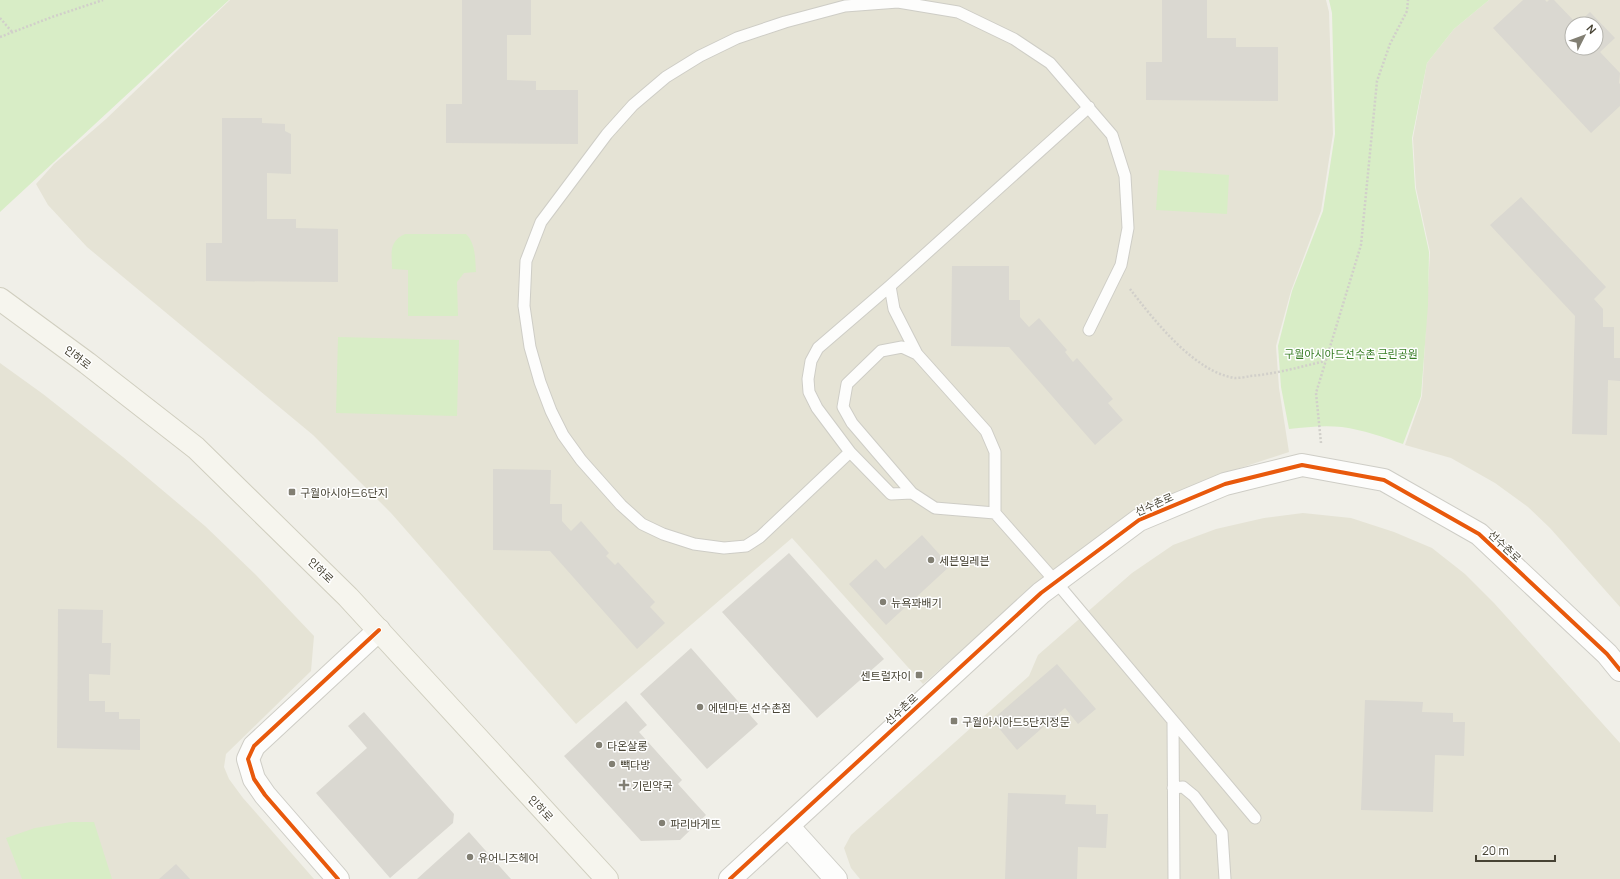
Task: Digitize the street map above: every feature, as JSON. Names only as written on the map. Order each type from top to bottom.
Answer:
[{"type":"main road","name":"인하로","points":[[0,299],[87,363],[196,448],[348,597],[607,879]]},
{"type":"street","name":"선수촌로","points":[[730,879],[1041,593],[1139,520],[1225,484],[1302,465],[1384,480],[1479,534],[1607,654],[1620,670]]},
{"type":"street","points":[[338,879],[265,795],[254,779],[248,760],[254,746],[378,630]]},
{"type":"street","points":[[788,826],[836,879]]},
{"type":"lane","points":[[850,452],[760,537],[746,546],[724,548],[694,544],[663,534],[642,524],[621,505],[602,484],[563,435],[551,411],[540,382],[530,348],[524,306],[526,261],[541,222],[607,134],[633,105],[666,77],[700,56],[737,38],[785,22],[845,6],[898,2],[958,12],[1014,39],[1050,64],[1112,135],[1125,176],[1128,228],[1121,265],[1089,330]]},
{"type":"lane","points":[[912,493],[891,494],[850,452],[817,408],[809,392],[808,379],[811,360],[818,348],[890,286],[1089,107]]},
{"type":"lane","points":[[890,286],[894,309],[917,354],[986,431],[995,452],[995,513],[1056,582],[1255,818]]},
{"type":"lane","points":[[917,354],[902,346],[881,351],[847,384],[843,406],[852,423],[912,493],[935,508],[995,513]]},
{"type":"lane","points":[[1173,721],[1174,879]]},
{"type":"lane","points":[[1173,788],[1183,788],[1194,796],[1222,832],[1225,879]]},
{"type":"path","points":[[0,37],[52,16],[103,0]]},
{"type":"path","points":[[1323,469],[1316,393],[1361,245],[1377,81],[1390,44],[1407,11],[1408,0]]},
{"type":"path","points":[[0,18],[13,33]]},
{"type":"path","points":[[1117,272],[1167,335],[1199,361],[1217,372],[1236,378],[1254,376],[1325,362]]},
{"type":"shaded area","points":[[230,0],[1326,0],[1329,12],[1333,134],[1321,211],[1291,291],[1276,346],[1279,388],[1289,452],[1222,474],[1031,590],[923,684],[792,538],[576,724],[391,513],[313,435],[87,247],[48,205],[36,184],[54,164],[106,119]]},
{"type":"shaded area","points":[[1489,0],[1620,0],[1620,607],[1550,528],[1528,507],[1495,483],[1451,458],[1405,445],[1422,396],[1430,252],[1416,188],[1413,138],[1427,63],[1454,29]]},
{"type":"shaded area","points":[[0,363],[43,394],[123,457],[205,526],[256,575],[314,636],[311,671],[226,754],[224,767],[229,779],[243,798],[314,879],[0,879]]},
{"type":"shaded area","points":[[1303,513],[1351,518],[1394,532],[1432,548],[1465,574],[1494,603],[1620,743],[1620,879],[860,879],[851,868],[844,848],[851,835],[1029,676],[1038,655],[1132,573],[1173,545],[1216,529],[1264,518]]},
{"type":"green space","points":[[0,0],[229,0],[0,212]]},
{"type":"green space","name":"구월아시아드선수촌 근린공원","points":[[1329,0],[1489,0],[1454,29],[1427,63],[1412,138],[1415,188],[1429,252],[1428,305],[1421,396],[1403,444],[1350,428],[1335,426],[1289,429],[1281,387],[1278,346],[1292,291],[1323,211],[1335,134],[1332,13]]},
{"type":"green space","points":[[1159,170],[1229,175],[1227,214],[1156,210]]},
{"type":"green space","points":[[405,234],[466,234],[472,242],[476,272],[464,273],[457,282],[458,316],[408,316],[408,270],[392,269],[393,244]]},
{"type":"green space","points":[[338,337],[459,340],[457,416],[336,413]]},
{"type":"green space","points":[[71,822],[94,822],[112,879],[22,879],[6,838],[35,828]]},
{"type":"building","points":[[462,0],[531,0],[531,35],[507,35],[507,80],[536,81],[536,90],[578,90],[578,144],[446,143],[446,104],[462,104]]},
{"type":"building","points":[[1162,0],[1207,0],[1207,38],[1236,38],[1236,47],[1278,47],[1278,101],[1146,100],[1146,62],[1162,62]]},
{"type":"building","points":[[1523,0],[1545,0],[1547,2],[1549,0],[1554,0],[1569,16],[1564,16],[1564,56],[1604,56],[1620,73],[1620,106],[1591,133],[1493,28]]},
{"type":"building","points":[[1590,12],[1594,16],[1586,16]]},
{"type":"building","points":[[1604,27],[1615,38],[1604,48]]},
{"type":"building","points":[[222,118],[262,118],[262,123],[285,124],[285,131],[291,134],[291,174],[267,173],[267,219],[296,219],[296,228],[338,229],[338,282],[206,281],[206,243],[222,243]]},
{"type":"building","points":[[1521,197],[1606,287],[1594,299],[1603,309],[1603,327],[1614,327],[1614,358],[1620,358],[1620,381],[1608,380],[1607,435],[1572,434],[1575,316],[1490,225]]},
{"type":"building","points":[[952,266],[1009,266],[1009,300],[1020,300],[1020,317],[1029,327],[1039,318],[1067,350],[1065,352],[1073,362],[1077,358],[1113,399],[1108,403],[1123,420],[1095,445],[1009,347],[951,346]]},
{"type":"building","points":[[493,469],[551,470],[550,504],[562,504],[562,521],[571,531],[581,521],[609,553],[606,556],[615,565],[618,562],[655,602],[650,607],[665,623],[637,649],[550,551],[493,550]]},
{"type":"building","points":[[922,535],[950,566],[886,625],[849,584],[876,559],[885,569]]},
{"type":"building","points":[[789,553],[884,659],[817,718],[722,612]]},
{"type":"building","points":[[58,609],[103,610],[102,643],[111,643],[110,675],[89,674],[89,701],[105,701],[105,712],[119,712],[119,719],[140,719],[140,750],[57,748]]},
{"type":"building","points":[[691,648],[758,724],[707,769],[640,694]]},
{"type":"building","points":[[1057,664],[1096,709],[1078,724],[1065,708],[1017,750],[992,720]]},
{"type":"building","points":[[1365,700],[1423,702],[1422,712],[1453,713],[1453,722],[1465,722],[1464,756],[1435,755],[1433,812],[1361,810]]},
{"type":"building","points":[[626,701],[647,725],[639,732],[682,780],[678,784],[706,815],[680,840],[641,841],[564,756]]},
{"type":"building","points":[[364,712],[454,814],[453,823],[390,878],[316,793],[367,748],[348,726]]},
{"type":"building","points":[[1008,793],[1066,795],[1065,804],[1096,805],[1096,814],[1108,814],[1106,848],[1078,847],[1077,879],[1005,879]]},
{"type":"building","points":[[469,832],[511,879],[417,879]]},
{"type":"building","points":[[176,864],[190,879],[159,879]]},
{"type":"cycle path","points":[[730,879],[1041,593],[1139,520],[1225,484],[1302,465],[1384,480],[1479,534],[1607,654],[1620,670]]},
{"type":"cycle path","points":[[338,879],[265,795],[254,779],[248,759],[254,746],[379,630]]},
{"type":"place","name":"구월아시아드6단지","points":[[292,492]]},
{"type":"place","name":"세븐일레븐","points":[[931,560]]},
{"type":"place","name":"뉴욕꽈배기","points":[[883,602]]},
{"type":"place","name":"센트럴자이","points":[[919,675]]},
{"type":"place","name":"에덴마트 선수촌점","points":[[700,707]]},
{"type":"place","name":"구월아시아드5단지정문","points":[[954,721]]},
{"type":"place","name":"다온살롱","points":[[599,745]]},
{"type":"place","name":"빽다방","points":[[612,764]]},
{"type":"place","name":"기린약국","points":[[624,785]]},
{"type":"place","name":"파리바게뜨","points":[[662,823]]},
{"type":"place","name":"유어니즈헤어","points":[[470,857]]}]
